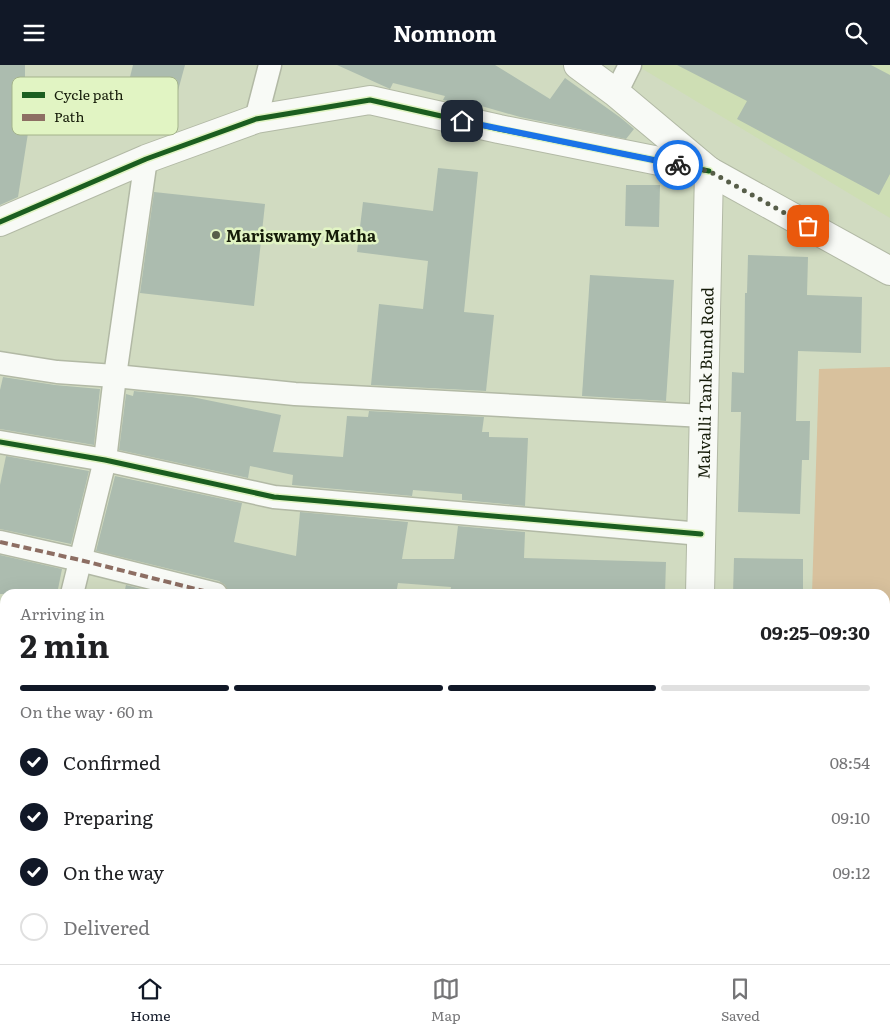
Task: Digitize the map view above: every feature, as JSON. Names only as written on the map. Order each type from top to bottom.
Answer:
[{"type":"street","points":[[256,119],[270,65]]},
{"type":"street","points":[[578,65],[616,93],[709,171],[890,271]]},
{"type":"street","points":[[616,93],[630,65]]},
{"type":"street","points":[[0,222],[146,159],[256,119],[370,101],[709,171]]},
{"type":"street","points":[[73,589],[105,460],[115,375],[146,159]]},
{"type":"street","name":"Malvalli Tank Bund Road","points":[[700,589],[709,171]]},
{"type":"street","points":[[0,363],[58,372],[115,375],[295,394],[704,417]]},
{"type":"street","points":[[0,442],[105,460],[274,497],[702,533]]},
{"type":"street","points":[[0,542],[196,589]]},
{"type":"shaded area","points":[[636,65],[890,65],[890,218]]},
{"type":"shaded area","points":[[890,367],[890,589],[812,589],[819,369]]},
{"type":"building","points":[[0,65],[25,65],[25,77],[12,77],[12,135],[28,135],[18,197],[0,205]]},
{"type":"building","points":[[133,65],[185,65],[178,91],[178,77],[130,77]]},
{"type":"building","points":[[337,65],[495,65],[550,99],[565,78],[634,129],[626,139],[520,117],[471,103],[469,106],[443,100],[445,96],[393,83],[390,89]]},
{"type":"building","points":[[677,65],[871,65],[890,75],[890,174],[879,195],[737,119],[747,101]]},
{"type":"building","points":[[438,168],[478,172],[464,312],[494,315],[486,391],[371,385],[379,304],[423,309],[428,261],[357,252],[363,202],[433,211]]},
{"type":"building","points":[[626,185],[660,185],[659,227],[625,226]]},
{"type":"building","points":[[154,192],[265,204],[254,306],[140,293]]},
{"type":"building","points":[[748,255],[808,257],[807,295],[862,297],[861,353],[798,351],[796,421],[810,421],[809,460],[802,460],[800,514],[738,512],[741,412],[731,412],[732,372],[744,373],[745,293],[747,293]]},
{"type":"building","points":[[590,275],[674,280],[666,401],[582,396]]},
{"type":"building","points":[[3,377],[55,385],[100,389],[94,445],[0,429],[0,390]]},
{"type":"building","points":[[134,391],[192,397],[281,415],[273,452],[343,457],[347,416],[368,417],[369,411],[484,417],[482,432],[489,432],[489,437],[528,438],[525,506],[462,500],[462,494],[413,490],[412,496],[292,485],[293,475],[250,466],[248,478],[119,450],[126,394],[133,396]]},
{"type":"building","points":[[6,456],[89,471],[71,544],[0,529],[0,485]]},
{"type":"building","points":[[115,476],[242,503],[234,542],[296,556],[300,512],[408,522],[402,559],[454,559],[458,526],[525,532],[524,558],[666,562],[665,589],[451,589],[451,587],[398,583],[397,589],[227,589],[219,581],[96,551]]},
{"type":"building","points":[[0,555],[62,569],[58,589],[0,589]]},
{"type":"building","points":[[734,558],[803,559],[803,589],[733,589]]},
{"type":"building","points":[[126,585],[142,589],[125,589]]},
{"type":"marked path","points":[[0,542],[196,589]]},
{"type":"cycle path","points":[[0,222],[146,159],[256,119],[370,100],[499,129],[709,171]]},
{"type":"cycle path","points":[[0,442],[105,460],[274,497],[701,534]]},
{"type":"way so far","points":[[678,165],[709,171],[808,226]]},
{"type":"place","name":"Mariswamy Matha","points":[[216,235]]},
{"type":"route","points":[[462,121],[678,165]]}]
